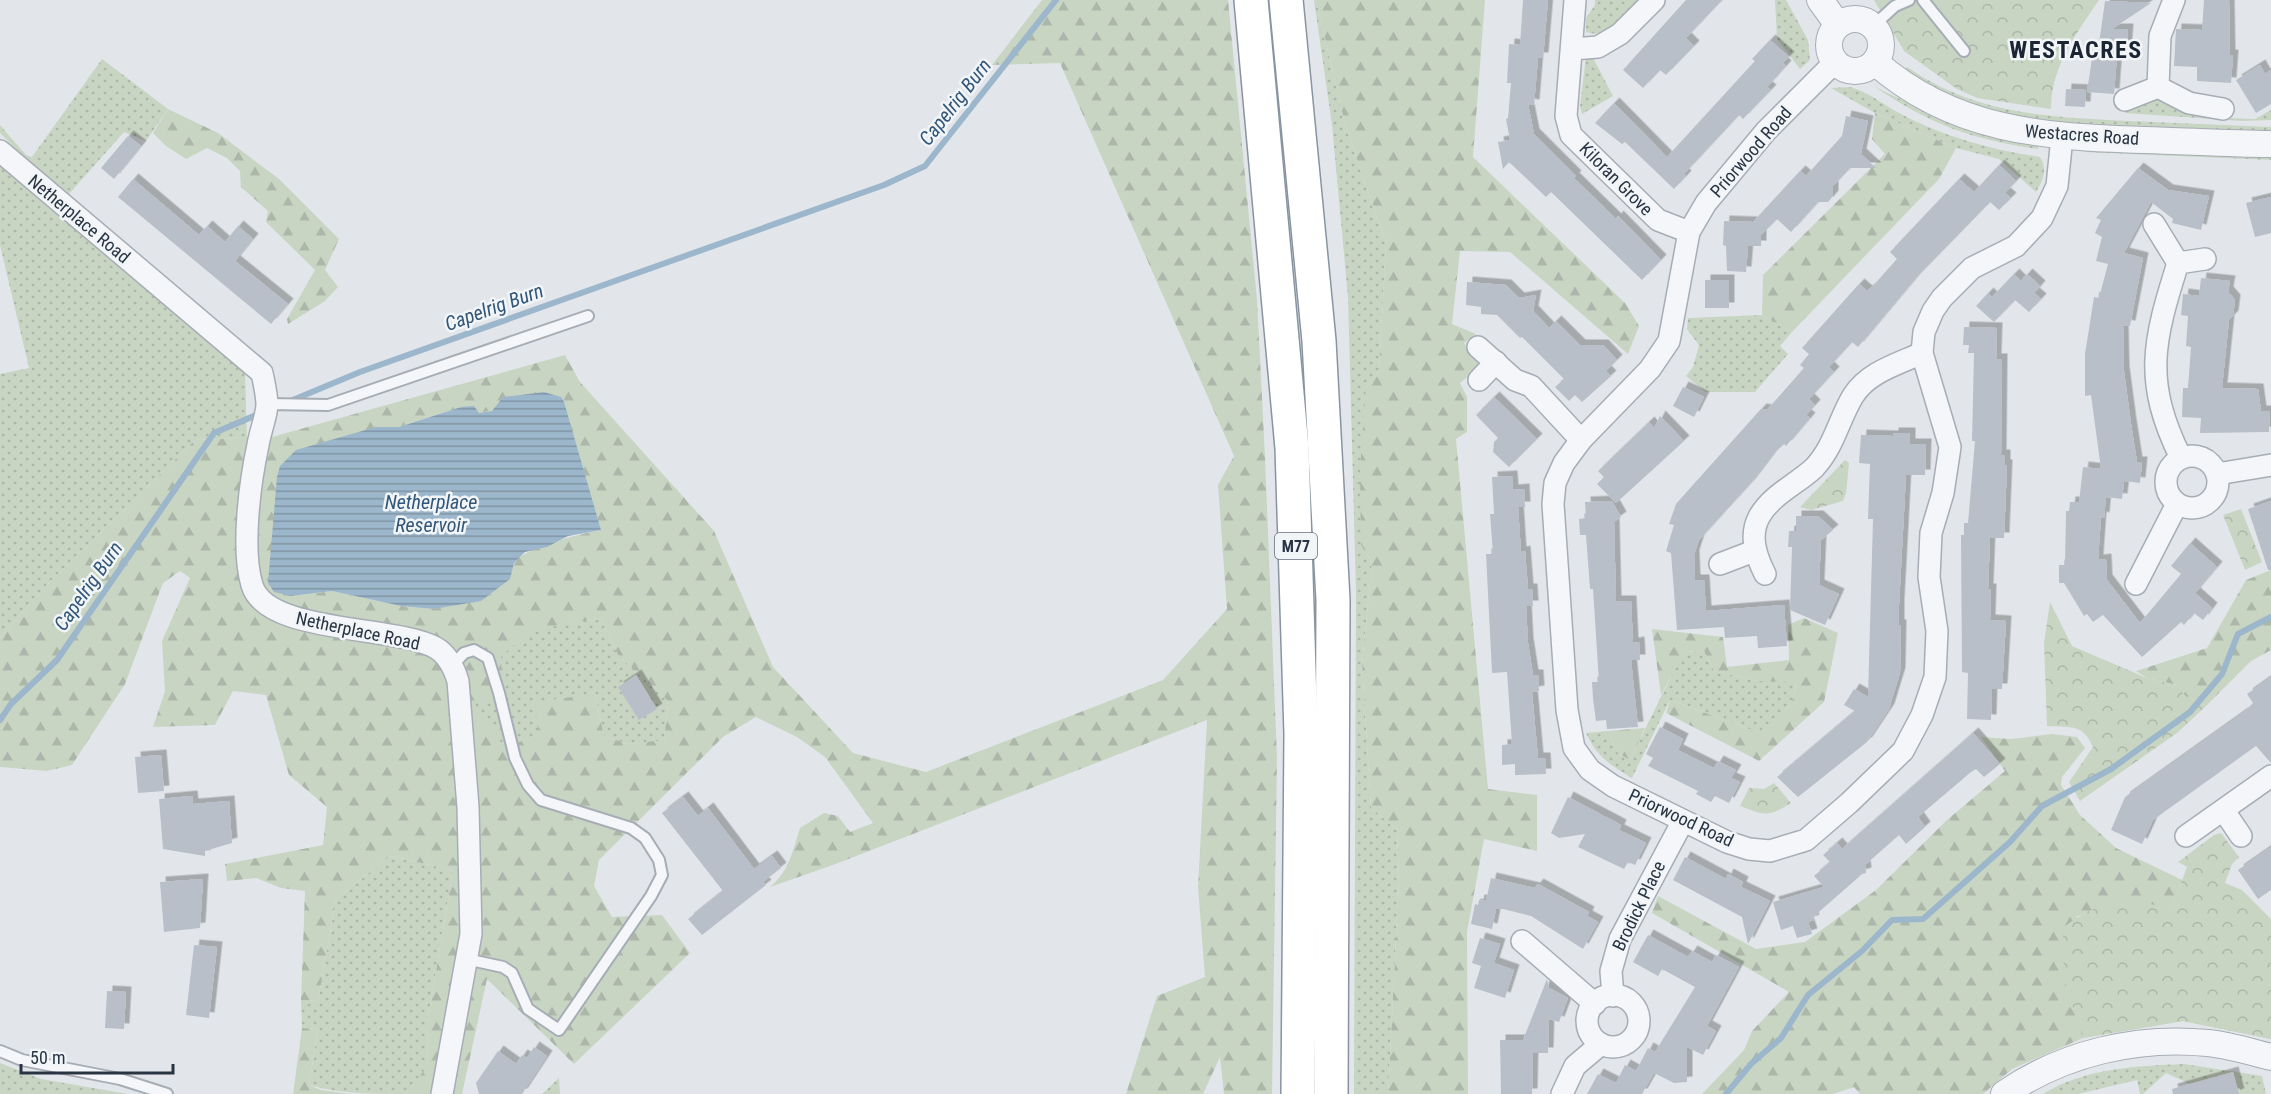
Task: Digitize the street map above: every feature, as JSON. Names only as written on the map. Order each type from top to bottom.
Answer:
[{"type":"highway","name":"M77","points":[[1251,0],[1292,448],[1302,745],[1298,1094]]},
{"type":"highway","name":"M77","points":[[1286,0],[1319,341],[1332,578],[1331,1094]]},
{"type":"street","name":"Kiloran Grove","points":[[1575,0],[1566,116],[1571,135],[1658,220],[1689,231]]},
{"type":"street","points":[[1572,49],[1598,47],[1620,34],[1654,0]]},
{"type":"street","points":[[1820,0],[1838,25]]},
{"type":"street","points":[[2157,87],[2160,36],[2174,0]]},
{"type":"street","points":[[1859,20],[1873,26],[1881,48],[1875,62],[1859,71],[1842,68],[1835,62],[1829,47],[1829,39],[1838,25],[1844,21],[1859,20]]},
{"type":"street","name":"Priorwood Road","points":[[1835,62],[1724,180],[1689,231],[1669,341],[1631,391],[1581,441],[1564,463],[1556,483],[1553,504],[1567,710],[1574,748],[1590,770],[1613,786],[1727,842],[1749,849],[1770,850],[1806,840],[1849,803],[1903,751],[1922,714],[1935,677],[1937,631],[1929,577],[1931,533],[1943,493],[1950,447],[1922,353],[1924,332],[1933,311],[1942,298],[1972,268],[2016,246],[2043,218],[2057,186],[2062,137]]},
{"type":"street","name":"Westacres Road","points":[[1875,62],[1917,95],[1970,118],[2015,130],[2062,137],[2271,144]]},
{"type":"street","points":[[2125,100],[2157,87],[2189,103],[2223,109]]},
{"type":"street","name":"Netherplace Road","points":[[0,150],[262,373],[267,404],[257,447],[246,544],[252,588],[262,603],[287,615],[415,641],[437,648],[453,665]]},
{"type":"street","points":[[2154,224],[2178,263],[2160,322],[2155,363],[2161,414],[2181,458]]},
{"type":"street","points":[[2178,263],[2205,259]]},
{"type":"street","points":[[1478,347],[1515,380],[1531,386],[1581,441]]},
{"type":"street","points":[[1765,574],[1754,551],[1759,517],[1771,502],[1815,467],[1837,434],[1854,395],[1874,374],[1922,353]]},
{"type":"street","points":[[1479,380],[1496,362]]},
{"type":"street","points":[[2200,457],[2208,461],[2217,474],[2218,483],[2211,500],[2199,508],[2190,509],[2177,504],[2166,490],[2166,476],[2170,468],[2181,458],[2200,457]]},
{"type":"street","points":[[2217,474],[2271,465]]},
{"type":"street","points":[[2136,584],[2177,504]]},
{"type":"street","points":[[1720,564],[1754,551]]},
{"type":"street","points":[[442,1094],[471,934],[468,807],[458,681],[453,665]]},
{"type":"street","points":[[2186,837],[2271,776]]},
{"type":"street","points":[[2224,811],[2241,836]]},
{"type":"street","name":"Brodick Place","points":[[1601,1044],[1590,1032],[1588,1015],[1604,1000],[1620,939],[1683,820]]},
{"type":"street","points":[[1522,942],[1604,1000],[1629,1000],[1635,1007],[1639,1023],[1633,1039],[1626,1044],[1609,1047],[1601,1044],[1575,1066],[1562,1094]]},
{"type":"street","points":[[2004,1094],[2021,1082],[2078,1057],[2112,1047],[2154,1042],[2209,1043],[2271,1057]]},
{"type":"lane","points":[[1873,26],[1895,6],[1909,0]]},
{"type":"lane","points":[[1923,0],[1964,51]]},
{"type":"lane","points":[[267,404],[328,405],[588,316]]},
{"type":"lane","points":[[453,665],[464,653],[474,650],[488,658],[515,758],[528,785],[542,800],[631,828],[645,838],[659,860],[662,875],[651,896],[559,1030],[528,1009],[512,973],[503,967],[466,959]]},
{"type":"lane","points":[[0,1051],[22,1060],[120,1079],[167,1094]]},
{"type":"green space","points":[[1042,0],[1228,0],[1257,300],[1265,457],[1277,758],[1272,1094],[1224,1094],[1220,1057],[1203,1094],[1126,1094],[1157,996],[1205,977],[1198,887],[1207,720],[833,865],[770,887],[786,868],[800,828],[824,813],[838,816],[850,832],[873,823],[825,757],[797,737],[756,717],[723,737],[599,860],[594,886],[612,917],[662,915],[690,953],[574,1064],[487,979],[462,1094],[405,1094],[427,1067],[428,1019],[453,870],[390,856],[336,899],[318,1001],[301,1000],[305,891],[281,888],[256,878],[227,881],[225,864],[323,845],[327,807],[289,775],[266,695],[233,691],[215,725],[153,727],[165,691],[162,641],[190,578],[180,571],[163,583],[125,684],[72,765],[47,771],[0,767],[0,638],[47,585],[195,440],[272,437],[565,355],[580,382],[714,531],[773,667],[853,753],[926,772],[1163,680],[1227,609],[1218,485],[1234,456],[1060,63],[992,65]],"holes":[[[561,398],[601,530],[556,541],[532,550],[516,561],[510,579],[451,604],[433,609],[401,606],[332,591],[291,596],[376,427],[399,427],[461,407],[479,413]],[[601,619],[618,655],[668,701],[664,740],[629,744],[604,736],[595,694],[534,702],[539,735],[502,748],[497,729],[464,706],[502,695],[501,657],[524,638],[536,632],[559,625]]]},
{"type":"green space","points":[[1314,0],[1316,0],[1345,124],[1386,244],[1379,370],[1366,388],[1361,545],[1372,563],[1362,663],[1371,807],[1397,830],[1399,880],[1388,1094],[1354,1094],[1356,593],[1348,297],[1332,125]]},
{"type":"green space","points":[[1316,0],[1485,0],[1473,157],[1625,303],[1639,326],[1628,354],[1510,252],[1460,251],[1452,324],[1476,334],[1464,343],[1481,366],[1460,383],[1467,397],[1467,432],[1456,439],[1488,789],[1537,795],[1537,851],[1484,839],[1467,932],[1468,1094],[1388,1094],[1399,880],[1397,830],[1371,807],[1362,663],[1372,563],[1361,545],[1360,470],[1366,388],[1379,370],[1386,244],[1345,124]]},
{"type":"green space","points":[[1595,0],[1642,0],[1617,25],[1603,33],[1595,34],[1586,32],[1586,18],[1595,5]]},
{"type":"green space","points":[[1775,0],[1786,0],[1808,40],[1810,60],[1800,69],[1777,39]]},
{"type":"green space","points":[[1874,0],[2099,0],[2074,38],[2060,65],[2055,79],[2051,109],[1977,98],[1957,89],[1904,51]]},
{"type":"green space","points":[[1592,56],[1613,96],[1582,114],[1580,106],[1586,57]]},
{"type":"green space","points":[[102,59],[168,109],[146,141],[124,132],[68,195],[26,159],[32,157]]},
{"type":"green space","points":[[1907,67],[1933,83],[1960,95],[2014,110],[2071,118],[2271,127],[2271,133],[2102,126],[2031,120],[1963,103],[1933,89],[1906,69]]},
{"type":"green space","points":[[1850,87],[1915,121],[1950,135],[1985,146],[2040,157],[2044,171],[2039,188],[2036,192],[1999,159],[1956,148],[1875,113],[1831,88]]},
{"type":"green space","points":[[1875,87],[1921,109],[2026,141],[2038,146],[2038,149],[1992,140],[1952,128],[1915,111]]},
{"type":"green space","points":[[2155,94],[2226,118],[2255,119],[2271,110],[2271,120],[2242,121],[2125,113],[2124,110]]},
{"type":"green space","points":[[168,109],[218,133],[279,179],[339,239],[325,270],[338,287],[325,301],[288,324],[287,319],[315,270],[266,222],[268,211],[241,187],[240,171],[227,158],[207,148],[186,159],[166,146],[153,133]]},
{"type":"green space","points":[[1875,113],[1956,148],[1939,179],[1792,332],[1762,315],[1763,275],[1885,154],[1872,139]]},
{"type":"green space","points":[[0,125],[26,155],[32,157],[26,159],[0,133]]},
{"type":"green space","points":[[2098,147],[2271,156],[2271,160],[2084,152]]},
{"type":"green space","points":[[0,162],[245,371],[247,438],[195,440],[47,585],[0,638],[0,374],[29,368],[0,245]]},
{"type":"green space","points":[[1762,315],[1792,332],[1780,346],[1788,354],[1755,392],[1705,392],[1686,376],[1693,367],[1699,345],[1687,329],[1688,318]]},
{"type":"green space","points":[[1845,460],[1849,463],[1843,501],[1811,510],[1800,507]]},
{"type":"green space","points":[[2241,509],[2262,562],[2245,570],[2223,515]]},
{"type":"green space","points":[[2271,570],[2271,650],[2251,661],[2206,706],[2184,695],[2177,685],[2147,678],[2136,671],[2207,648],[2246,580]]},
{"type":"green space","points":[[2050,602],[2072,646],[2147,678],[2177,685],[2184,695],[2206,706],[2177,733],[2080,801],[2069,782],[2093,747],[2080,730],[2047,726],[2044,643]]},
{"type":"green space","points":[[1804,618],[1838,633],[1824,702],[1759,761],[1666,713],[1670,700],[1757,732],[1772,724],[1784,713],[1793,699],[1796,682],[1758,681],[1714,671],[1704,651],[1684,652],[1661,695],[1652,629],[1723,637],[1727,667],[1789,660],[1788,625]]},
{"type":"green space","points":[[601,619],[618,655],[668,701],[664,741],[629,744],[604,736],[595,694],[540,735],[502,748],[464,706],[488,672],[507,650],[529,633],[556,624]]},
{"type":"green space","points":[[1704,651],[1714,671],[1758,681],[1796,681],[1793,698],[1785,712],[1773,724],[1757,732],[1670,700],[1632,778],[1604,759],[1594,748],[1586,733],[1608,731],[1618,753],[1630,760],[1683,652]]},
{"type":"green space","points":[[1645,728],[1630,760],[1618,753],[1608,731]]},
{"type":"green space","points":[[2051,734],[2077,737],[2085,748],[2062,777],[2061,785],[2080,815],[2116,848],[2182,880],[2171,911],[2134,900],[2111,903],[2076,917],[2184,988],[2271,1039],[2183,1021],[2083,1038],[2012,1069],[1983,1094],[1860,1094],[1854,1087],[1833,1094],[1702,1094],[1744,1050],[1752,1031],[1789,992],[1652,913],[1658,896],[1756,949],[1805,942],[1876,890],[1947,820],[2005,771],[1981,737],[2011,739]]},
{"type":"green space","points":[[1774,783],[1791,803],[1766,814],[1740,806],[1749,788],[1764,789]]},
{"type":"green space","points":[[2221,833],[2239,857],[2232,864],[2225,883],[2242,890],[2271,919],[2271,1039],[2183,1021],[2083,1038],[2064,978],[2063,928],[2087,912],[2105,904],[2125,900],[2134,900],[2171,910],[2187,867],[2178,862],[2214,835]]},
{"type":"green space","points":[[390,856],[453,870],[428,1019],[427,1068],[405,1094],[344,1092],[309,1085],[318,1029],[302,1028],[301,1000],[318,1001],[336,899]]},
{"type":"green space","points":[[302,1028],[318,1029],[309,1085],[321,1090],[351,1094],[293,1094]]},
{"type":"green space","points":[[0,1063],[41,1079],[128,1094],[0,1094]]},
{"type":"green space","points":[[2184,1064],[2262,1076],[2266,1094],[2212,1094],[2166,1073],[2143,1094],[2140,1094],[2137,1080],[2078,1094],[2043,1094],[2076,1079],[2111,1070]]},
{"type":"green space","points":[[559,1078],[560,1094],[542,1094]]},
{"type":"water","name":"Netherplace Reservoir","points":[[544,392],[561,397],[564,402],[601,530],[568,536],[547,547],[525,552],[514,563],[510,579],[481,601],[433,609],[401,606],[332,591],[291,596],[274,592],[268,583],[277,477],[280,466],[296,450],[376,427],[399,427],[461,407],[474,406],[479,413],[492,411],[503,397]]},
{"type":"building","points":[[1523,0],[1548,0],[1543,58],[1538,58],[1534,105],[1528,104],[1534,134],[1576,176],[1574,178],[1616,219],[1618,216],[1661,260],[1642,280],[1551,192],[1546,197],[1509,162],[1503,169],[1498,142],[1510,140],[1506,119],[1508,118],[1511,83],[1507,83],[1509,44],[1520,45]]},
{"type":"building","points":[[1686,0],[1722,0],[1686,38],[1694,46],[1666,75],[1660,70],[1643,88],[1623,70]]},
{"type":"building","points":[[2204,0],[2229,0],[2230,55],[2233,55],[2231,83],[2197,81],[2197,67],[2174,66],[2176,29],[2202,30]]},
{"type":"building","points":[[2105,1],[2151,3],[2112,29],[2128,29],[2126,55],[2117,55],[2114,94],[2087,92],[2092,58],[2097,58]]},
{"type":"building","points":[[1770,40],[1789,57],[1783,63],[1786,66],[1767,87],[1771,90],[1743,119],[1739,115],[1684,174],[1686,176],[1674,189],[1625,142],[1622,144],[1595,123],[1614,103],[1667,157],[1755,61],[1752,59]]},
{"type":"building","points":[[2260,65],[2265,74],[2271,70],[2271,104],[2256,113],[2236,80]]},
{"type":"building","points":[[2066,89],[2086,90],[2085,107],[2065,106]]},
{"type":"building","points":[[1846,116],[1868,121],[1861,154],[1876,168],[1850,168],[1833,186],[1833,196],[1828,202],[1818,202],[1791,232],[1777,219],[1761,235],[1761,246],[1748,246],[1746,272],[1727,271],[1726,246],[1723,245],[1724,221],[1753,222],[1800,171],[1806,176],[1842,136]]},
{"type":"building","points":[[128,136],[141,146],[114,179],[101,168]]},
{"type":"building","points":[[1999,165],[2016,181],[2005,193],[2011,198],[1999,210],[1990,202],[1915,279],[1858,347],[1852,342],[1829,367],[1834,372],[1809,399],[1815,405],[1806,415],[1810,418],[1786,446],[1784,444],[1773,454],[1750,484],[1699,540],[1694,555],[1695,580],[1704,580],[1706,611],[1784,605],[1787,646],[1758,648],[1757,636],[1725,638],[1724,627],[1677,630],[1671,553],[1666,551],[1674,525],[1669,524],[1676,504],[1761,409],[1767,410],[1804,368],[1800,365],[1809,354],[1802,348],[1859,284],[1867,291],[1873,286],[1897,259],[1890,252],[1959,179],[1974,192]]},
{"type":"building","points":[[2138,168],[2168,190],[2209,196],[2201,230],[2172,223],[2173,219],[2151,202],[2124,253],[2143,258],[2130,326],[2123,325],[2124,371],[2131,424],[2137,462],[2142,462],[2140,483],[2124,481],[2122,499],[2106,497],[2104,518],[2101,517],[2098,560],[2106,559],[2107,580],[2140,623],[2181,574],[2171,566],[2190,543],[2217,567],[2195,593],[2212,608],[2203,620],[2194,613],[2184,625],[2181,622],[2142,657],[2103,615],[2093,622],[2087,614],[2084,616],[2064,583],[2059,583],[2059,565],[2065,565],[2066,511],[2069,511],[2070,502],[2079,502],[2083,467],[2101,469],[2091,395],[2085,396],[2085,354],[2094,297],[2099,298],[2108,264],[2096,261],[2102,237],[2095,233],[2101,220],[2096,218]]},
{"type":"building","points":[[133,179],[199,235],[207,226],[225,242],[238,226],[253,239],[235,261],[288,304],[271,324],[118,197]]},
{"type":"building","points":[[2271,197],[2271,233],[2255,237],[2246,203]]},
{"type":"building","points":[[2014,274],[2021,281],[2027,274],[2040,286],[2034,293],[2041,299],[2029,312],[2015,300],[1994,322],[1976,306],[1988,293],[1992,297]]},
{"type":"building","points":[[2201,278],[2230,281],[2228,292],[2235,300],[2233,316],[2229,320],[2222,388],[2258,389],[2261,411],[2270,411],[2269,432],[2200,433],[2201,418],[2182,417],[2183,388],[2188,388],[2191,347],[2186,346],[2188,316],[2181,315],[2183,294],[2199,296]]},
{"type":"building","points":[[1705,280],[1729,280],[1729,308],[1705,308]]},
{"type":"building","points":[[1467,282],[1506,285],[1519,298],[1536,295],[1533,311],[1549,328],[1556,321],[1580,345],[1603,345],[1617,360],[1606,371],[1611,376],[1582,402],[1575,395],[1569,401],[1555,387],[1564,379],[1522,337],[1520,338],[1497,315],[1481,314],[1481,307],[1466,305]]},
{"type":"building","points":[[1964,327],[1997,328],[1996,359],[2002,359],[2001,455],[2005,455],[2005,465],[2007,465],[2004,538],[1990,538],[1988,589],[1991,589],[1990,620],[2006,621],[2002,689],[1992,689],[1991,720],[1967,719],[1968,673],[1962,672],[1961,535],[1964,535],[1964,523],[1968,523],[1975,441],[1972,441],[1974,353],[1968,353],[1969,345],[1963,345]]},
{"type":"building","points":[[1683,387],[1704,397],[1694,417],[1673,406]]},
{"type":"building","points":[[1494,397],[1537,439],[1509,467],[1493,452],[1494,442],[1498,438],[1476,415]]},
{"type":"building","points":[[1660,416],[1684,441],[1616,503],[1597,484],[1604,477],[1598,471],[1649,422],[1654,428]]},
{"type":"building","points":[[1893,433],[1910,433],[1910,444],[1926,444],[1925,475],[1906,475],[1899,605],[1900,673],[1889,709],[1867,742],[1798,797],[1777,777],[1855,711],[1844,705],[1854,689],[1868,697],[1873,519],[1868,519],[1870,464],[1859,463],[1861,435],[1893,436]]},
{"type":"building","points":[[1512,476],[1513,490],[1524,489],[1525,507],[1518,507],[1521,552],[1525,551],[1528,589],[1532,589],[1533,606],[1526,606],[1528,643],[1533,675],[1538,675],[1539,691],[1532,692],[1538,758],[1545,758],[1546,774],[1515,775],[1515,764],[1502,765],[1502,745],[1512,744],[1507,672],[1492,673],[1486,554],[1493,554],[1490,514],[1494,514],[1492,477]]},
{"type":"building","points":[[1612,501],[1621,517],[1614,522],[1616,601],[1631,601],[1633,643],[1639,642],[1640,660],[1631,660],[1638,727],[1607,729],[1606,720],[1596,721],[1593,699],[1592,682],[1599,682],[1593,589],[1590,589],[1586,535],[1580,535],[1579,519],[1586,518],[1585,502]]},
{"type":"building","points":[[2271,501],[2271,570],[2268,570],[2248,509]]},
{"type":"building","points":[[1796,516],[1818,516],[1833,530],[1821,540],[1819,585],[1839,594],[1825,625],[1790,610],[1792,547],[1788,547],[1789,531],[1796,531]]},
{"type":"building","points":[[636,675],[657,709],[639,720],[618,687]]},
{"type":"building","points":[[2271,677],[2271,763],[2256,746],[2153,820],[2142,844],[2111,830],[2125,797],[2247,710],[2253,703],[2247,694]]},
{"type":"building","points":[[1660,727],[1683,739],[1678,750],[1714,768],[1718,761],[1736,770],[1731,778],[1740,782],[1729,803],[1715,796],[1711,802],[1696,794],[1698,791],[1648,766],[1653,758],[1646,754]]},
{"type":"building","points":[[1973,733],[2000,764],[1984,777],[1976,769],[1971,772],[1918,817],[1925,827],[1906,844],[1899,835],[1865,865],[1866,873],[1841,880],[1861,875],[1813,917],[1814,920],[1808,922],[1812,934],[1797,938],[1793,926],[1781,930],[1773,902],[1824,887],[1814,876],[1830,862],[1823,855],[1837,843],[1842,849]]},
{"type":"building","points":[[161,755],[164,791],[138,793],[135,757]]},
{"type":"building","points":[[192,796],[193,804],[229,801],[232,843],[205,851],[205,856],[163,849],[159,799]]},
{"type":"building","points":[[683,797],[698,816],[708,808],[754,869],[772,856],[781,868],[763,882],[766,885],[702,935],[688,919],[723,891],[662,813]]},
{"type":"building","points":[[1568,797],[1621,825],[1619,830],[1646,843],[1635,865],[1628,862],[1624,869],[1578,847],[1585,834],[1559,838],[1551,833]]},
{"type":"building","points":[[2271,847],[2271,890],[2258,899],[2238,870]]},
{"type":"building","points":[[1685,857],[1726,879],[1728,874],[1743,882],[1741,887],[1770,901],[1748,944],[1742,917],[1673,880]]},
{"type":"building","points":[[1491,878],[1535,888],[1538,884],[1589,912],[1587,916],[1598,922],[1583,949],[1531,916],[1503,909],[1496,909],[1492,929],[1471,924],[1475,904],[1478,905],[1479,900],[1486,901]]},
{"type":"building","points":[[203,879],[200,928],[164,932],[160,882]]},
{"type":"building","points":[[1648,935],[1688,957],[1692,951],[1712,962],[1716,955],[1739,967],[1707,1026],[1716,1031],[1703,1055],[1687,1047],[1687,1082],[1674,1083],[1654,1073],[1642,1094],[1587,1094],[1598,1074],[1616,1083],[1625,1065],[1636,1071],[1648,1048],[1655,1052],[1695,987],[1662,969],[1658,976],[1633,962]]},
{"type":"building","points":[[1480,938],[1500,944],[1494,963],[1514,970],[1505,998],[1474,988],[1481,966],[1472,963]]},
{"type":"building","points":[[194,945],[217,947],[209,1018],[186,1015]]},
{"type":"building","points":[[1547,979],[1549,988],[1568,998],[1559,1022],[1549,1019],[1548,1053],[1533,1053],[1532,1094],[1501,1094],[1500,1040],[1523,1040]]},
{"type":"building","points":[[107,991],[126,992],[124,1029],[105,1028]]},
{"type":"building","points":[[534,1047],[547,1056],[522,1094],[479,1094],[476,1083],[498,1051],[516,1064],[522,1055],[527,1058]]},
{"type":"building","points":[[2233,1072],[2239,1094],[2173,1094],[2172,1089]]},
{"type":"waterway","name":"Capelrig Burn","points":[[288,402],[360,372],[884,185],[925,166],[1056,0]]},
{"type":"waterway","name":"Capelrig Burn","points":[[0,720],[11,704],[57,660],[214,433],[261,413]]},
{"type":"waterway","points":[[1726,1094],[1751,1064],[1781,1038],[1808,995],[1862,951],[1892,920],[1923,919],[2010,842],[2042,806],[2111,769],[2190,712],[2222,674],[2238,634],[2271,617]]},
{"type":"district","name":"WESTACRES","points":[[2076,50]]}]
